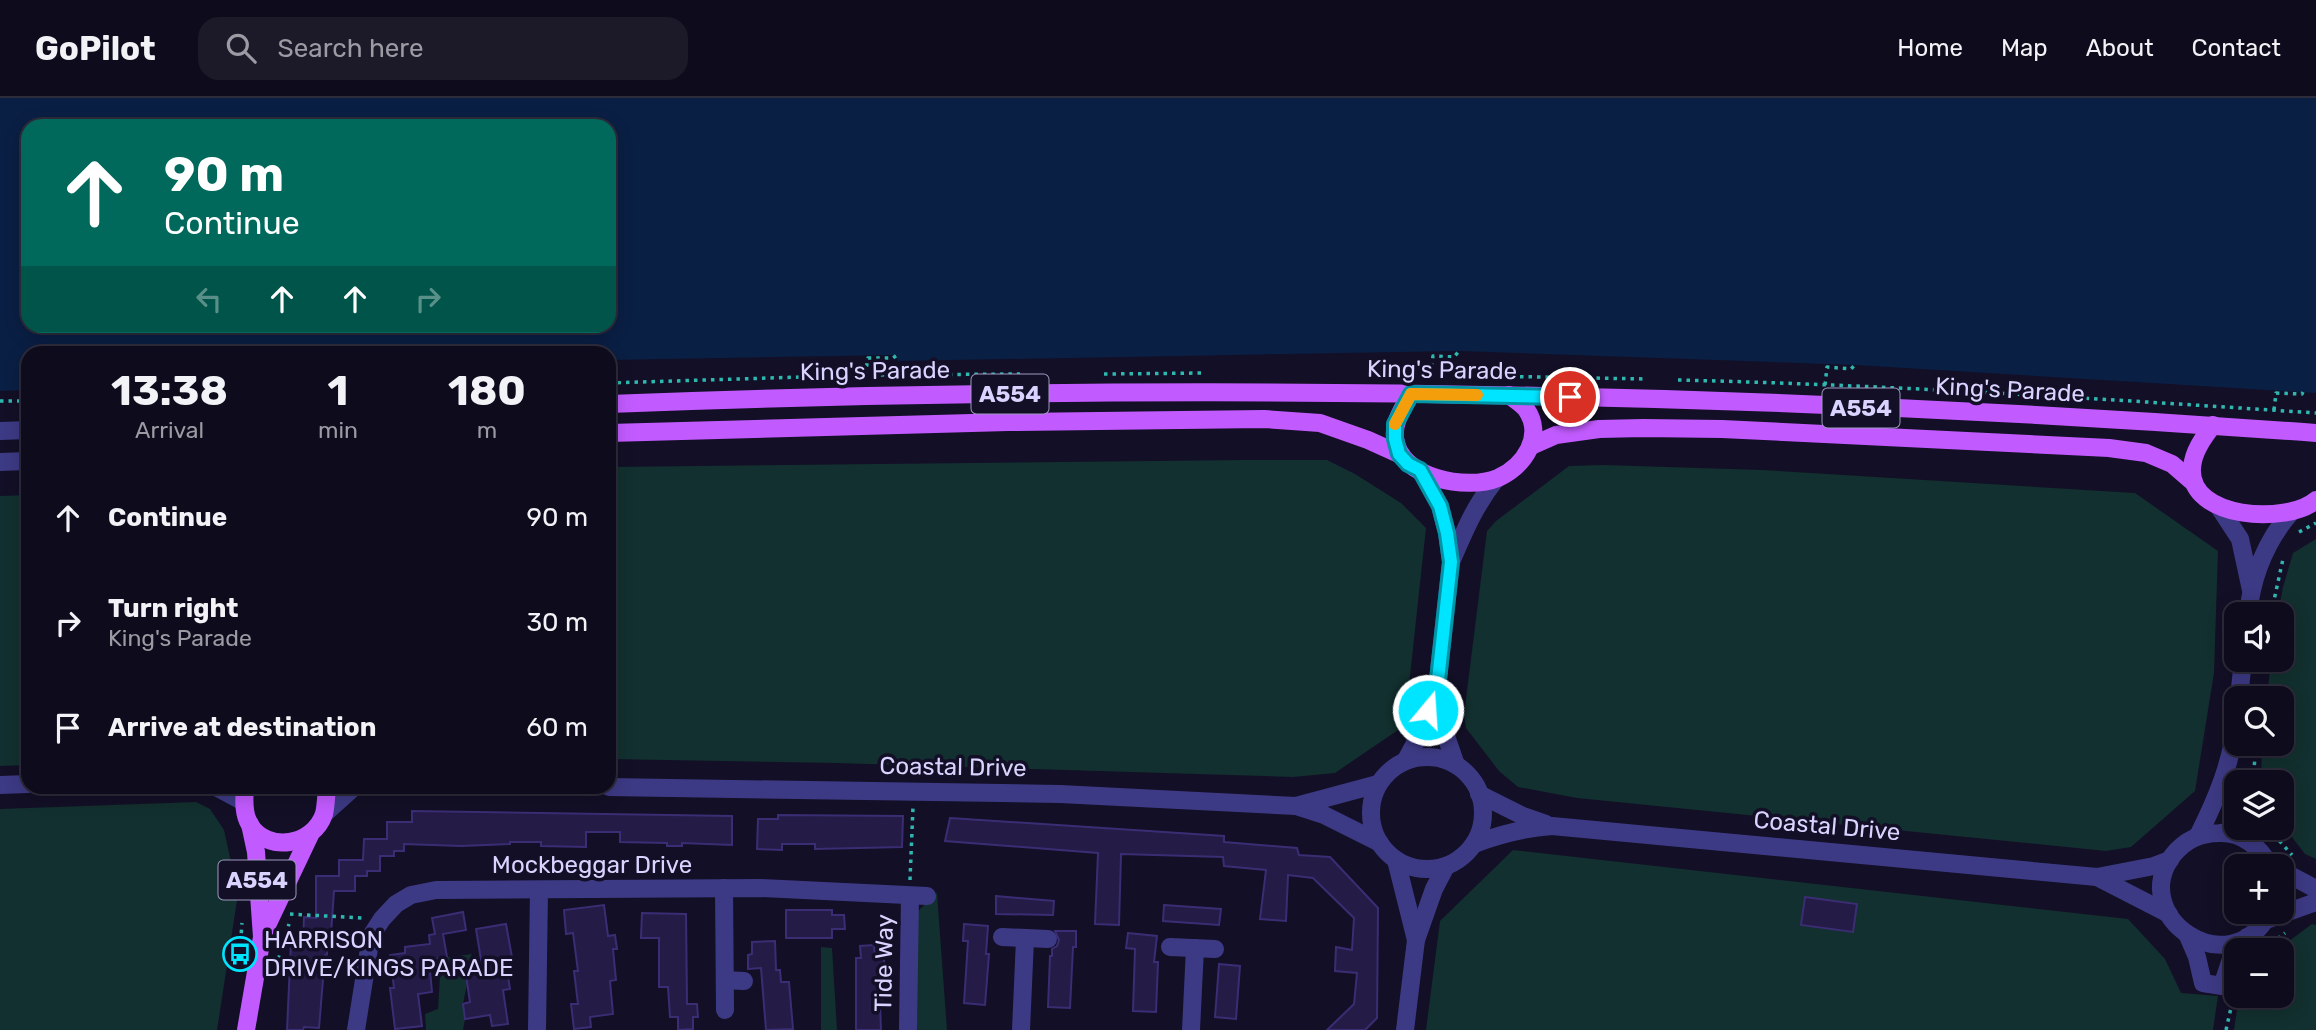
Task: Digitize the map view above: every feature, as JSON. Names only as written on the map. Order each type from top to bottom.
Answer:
[{"type":"main road","name":"King's Parade","points":[[616,404],[942,394],[1254,392],[1509,395],[2032,415],[2213,425],[2313,436]]},
{"type":"main road","points":[[1399,454],[1395,424],[1411,394]]},
{"type":"main road","points":[[1509,395],[1526,410],[1534,433],[1531,446]]},
{"type":"main road","name":"A554","points":[[616,433],[1008,422],[1264,419],[1320,423],[1399,454],[1408,464],[1450,482],[1496,479],[1519,465],[1531,446],[1556,435],[1598,429],[1723,429],[2109,448],[2146,453],[2172,464],[2194,483],[2203,496],[2219,507]]},
{"type":"main road","points":[[2194,483],[2191,469],[2194,456],[2213,425]]},
{"type":"main road","points":[[2219,507],[2266,515],[2291,512],[2316,500]]},
{"type":"main road","name":"A554","points":[[245,794],[246,816],[258,834],[279,843],[292,843],[310,835]]},
{"type":"main road","name":"A554","points":[[262,937],[310,835],[324,814],[326,794]]},
{"type":"main road","name":"A554","points":[[246,1030],[262,937],[256,852],[250,824]]},
{"type":"street","points":[[0,431],[21,430]]},
{"type":"street","points":[[0,462],[21,461]]},
{"type":"street","points":[[1406,760],[1420,734],[1438,680],[1451,562],[1440,506],[1420,470]]},
{"type":"street","points":[[1451,562],[1468,519],[1496,479]]},
{"type":"street","points":[[2219,507],[2240,539],[2251,590]]},
{"type":"street","points":[[2250,602],[2251,590],[2269,544],[2278,527],[2291,512]]},
{"type":"street","points":[[1438,680],[1447,739],[1456,765]]},
{"type":"street","points":[[2198,836],[2224,779],[2231,756]]},
{"type":"street","points":[[1434,757],[1456,765],[1469,776],[1479,794],[1483,813],[1482,825],[1474,844],[1465,855],[1446,866],[1422,869],[1406,865],[1396,860],[1380,844],[1373,830],[1370,811],[1378,784],[1386,773],[1406,760],[1434,757]]},
{"type":"street","points":[[0,785],[21,784]]},
{"type":"street","name":"Coastal Drive","points":[[1296,806],[1378,784]]},
{"type":"street","name":"Coastal Drive","points":[[616,787],[1060,794],[1296,806],[1324,815],[1380,844]]},
{"type":"street","points":[[324,814],[347,794]]},
{"type":"street","name":"Coastal Drive","points":[[1479,794],[1523,816],[1552,826]]},
{"type":"street","name":"Coastal Drive","points":[[1474,844],[1511,831],[1552,826],[2097,877],[2154,866],[2170,859]]},
{"type":"street","points":[[2224,832],[2198,836],[2178,849],[2170,859],[2164,875],[2162,886],[2165,905],[2175,924],[2188,936],[2214,945],[2247,937],[2262,924]]},
{"type":"street","points":[[2252,840],[2263,854]]},
{"type":"street","points":[[1396,860],[1416,940]]},
{"type":"street","points":[[1405,1030],[1416,940],[1434,889],[1446,866]]},
{"type":"street","name":"Coastal Drive","points":[[2097,877],[2169,914]]},
{"type":"street","points":[[2294,877],[2316,889]]},
{"type":"street","points":[[724,888],[725,1010]]},
{"type":"street","name":"Mockbeggar Drive","points":[[356,1030],[371,936],[396,904],[411,895],[436,890],[760,888],[918,896]]},
{"type":"street","points":[[537,1030],[539,890]]},
{"type":"street","name":"Tide Way","points":[[908,1030],[918,896]]},
{"type":"street","points":[[2294,908],[2316,902]]},
{"type":"street","points":[[2188,936],[2197,957],[2203,983],[2222,986],[2232,956],[2247,937]]},
{"type":"street","points":[[1002,937],[1048,939]]},
{"type":"street","points":[[1021,1030],[1025,939]]},
{"type":"street","points":[[1170,947],[1215,949]]},
{"type":"street","points":[[1191,1030],[1195,948]]},
{"type":"street","points":[[725,980],[744,981]]},
{"type":"path","points":[[1430,375],[1433,356],[1454,357],[1459,351]]},
{"type":"path","points":[[865,375],[868,359],[893,358],[897,355]]},
{"type":"path","points":[[1825,385],[1827,368],[1851,369],[1855,365]]},
{"type":"path","points":[[2274,410],[2276,393],[2303,392]]},
{"type":"path","points":[[0,401],[21,401]]},
{"type":"path","points":[[2295,535],[2316,523]]},
{"type":"path","points":[[2274,602],[2280,568],[2287,548]]},
{"type":"path","points":[[914,791],[918,896]]},
{"type":"path","points":[[274,914],[382,919]]},
{"type":"path","points":[[2226,1030],[2231,1008]]},
{"type":"green space","points":[[1327,460],[1401,503],[1426,528],[1409,685],[1398,730],[1335,773],[1293,777],[616,759],[616,467]]},
{"type":"green space","points":[[1569,466],[1762,470],[2135,493],[2218,551],[2214,673],[2195,791],[2131,847],[2106,851],[1577,798],[1518,787],[1499,771],[1466,728],[1464,715],[1487,531],[1496,521]]},
{"type":"green space","points":[[21,495],[21,765],[0,766],[0,496]]},
{"type":"green space","points":[[2316,539],[2316,859],[2305,854],[2294,840],[2294,770],[2261,770],[2262,756],[2294,756],[2294,686],[2268,686],[2270,672],[2294,672],[2294,602],[2280,602],[2293,553]]},
{"type":"green space","points":[[196,802],[210,809],[224,830],[238,894],[217,1030],[0,1030],[0,809]]},
{"type":"green space","points":[[1513,850],[2128,919],[2165,959],[2181,993],[2218,996],[2213,1030],[1426,1030],[1440,921]]},
{"type":"green space","points":[[937,893],[947,1030],[917,1030],[917,912]]},
{"type":"green space","points":[[2312,924],[2316,925],[2316,1030],[2234,1030],[2237,1008],[2294,1008],[2293,938]]},
{"type":"green space","points":[[821,947],[832,948],[837,1030],[821,1030]]},
{"type":"green space","points":[[472,954],[465,969],[467,984],[463,1004],[463,1030],[426,1030],[425,1014],[438,1009],[441,958]]},
{"type":"water","points":[[0,98],[2316,98],[2316,393],[1855,365],[1459,351],[898,361],[896,355],[616,360],[616,346],[21,346],[21,390],[0,391]]},
{"type":"building","points":[[412,811],[732,816],[732,845],[682,843],[682,846],[667,846],[667,843],[620,842],[620,832],[586,832],[586,847],[541,846],[541,842],[461,846],[404,844],[404,851],[394,851],[394,856],[380,856],[380,871],[367,871],[367,876],[355,876],[355,891],[334,891],[319,1028],[287,1030],[291,942],[303,943],[304,917],[316,918],[316,876],[339,876],[339,860],[363,860],[364,839],[387,839],[387,822],[412,822]]},
{"type":"building","points":[[778,815],[903,816],[902,847],[815,849],[815,844],[782,844],[782,850],[757,849],[758,819],[778,819]]},
{"type":"building","points":[[950,818],[1224,836],[1224,842],[1297,848],[1299,855],[1330,857],[1378,908],[1377,1018],[1365,1030],[1327,1030],[1354,1004],[1357,973],[1335,971],[1336,947],[1352,950],[1354,918],[1313,878],[1288,875],[1286,921],[1260,919],[1266,870],[1224,866],[1223,857],[1121,854],[1119,925],[1095,924],[1098,853],[945,841]]},
{"type":"building","points":[[996,896],[1054,901],[1053,915],[996,914]]},
{"type":"building","points":[[1805,897],[1857,904],[1853,932],[1801,925]]},
{"type":"building","points":[[604,905],[608,936],[615,935],[617,949],[613,949],[616,980],[610,981],[613,1014],[590,1017],[591,1027],[574,1029],[571,1004],[578,1004],[574,971],[578,971],[573,933],[566,934],[564,910]]},
{"type":"building","points":[[1164,905],[1221,909],[1219,925],[1163,921]]},
{"type":"building","points":[[786,910],[832,910],[832,915],[844,915],[845,929],[832,929],[832,938],[786,938]]},
{"type":"building","points":[[463,912],[466,930],[443,934],[447,957],[429,960],[432,992],[418,994],[422,1026],[395,1029],[390,988],[394,988],[390,955],[405,953],[405,947],[430,944],[429,935],[435,934],[432,918]]},
{"type":"building","points":[[642,913],[686,914],[687,1004],[697,1004],[698,1017],[693,1017],[693,1029],[678,1030],[678,1017],[670,1017],[668,987],[659,987],[659,938],[641,938]]},
{"type":"building","points":[[506,924],[513,963],[506,964],[510,989],[503,990],[508,1024],[492,1026],[490,1015],[465,1019],[463,1004],[470,1002],[465,969],[482,966],[476,929]]},
{"type":"building","points":[[964,924],[988,926],[985,1005],[964,1003],[968,941],[963,941]]},
{"type":"building","points":[[1055,931],[1076,931],[1070,1008],[1048,1007],[1050,956],[1059,940]]},
{"type":"building","points":[[1128,933],[1157,936],[1154,962],[1158,962],[1156,1012],[1133,1011],[1135,949],[1126,948]]},
{"type":"building","points":[[775,941],[776,970],[780,970],[781,982],[789,982],[793,1029],[766,1030],[761,968],[748,969],[752,942]]},
{"type":"building","points":[[874,945],[875,958],[884,957],[884,971],[881,971],[881,1030],[856,1030],[856,958],[861,958],[860,946]]},
{"type":"building","points":[[1219,964],[1240,966],[1236,1019],[1215,1017]]},
{"type":"slow traffic","points":[[1395,424],[1411,394],[1477,395]]},
{"type":"place","name":"HARRISON DRIVE/KINGS PARADE","points":[[240,954]]},
{"type":"route","points":[[1428,710],[1438,680],[1451,562],[1440,506],[1420,470],[1408,464],[1399,454],[1395,424],[1411,394],[1570,397]]}]
